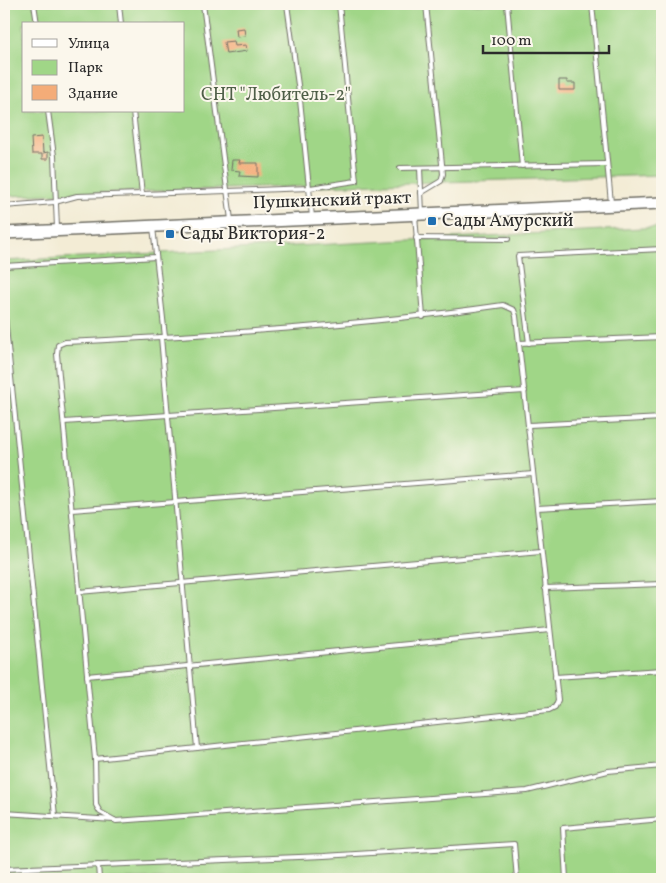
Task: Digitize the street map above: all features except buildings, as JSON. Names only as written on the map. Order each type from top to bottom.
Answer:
[{"type":"main road","name":"Пушкинский тракт","points":[[4,234],[153,225],[662,203]]},
{"type":"lane","points":[[34,4],[37,22]]},
{"type":"lane","points":[[119,4],[121,22]]},
{"type":"lane","points":[[203,4],[229,192],[231,223]]},
{"type":"lane","points":[[286,4],[310,188],[312,219]]},
{"type":"lane","points":[[4,206],[55,202],[77,196],[310,188],[356,181],[339,4]]},
{"type":"lane","points":[[421,193],[440,180],[443,174],[426,4]]},
{"type":"lane","points":[[507,4],[522,166]]},
{"type":"lane","points":[[592,4],[611,205]]},
{"type":"lane","points":[[48,112],[54,156],[57,231]]},
{"type":"lane","points":[[133,112],[142,194]]},
{"type":"lane","points":[[400,168],[606,164]]},
{"type":"lane","points":[[420,168],[421,193],[416,238],[423,317]]},
{"type":"lane","points":[[153,225],[163,337],[166,415],[197,748]]},
{"type":"lane","points":[[416,238],[508,239]]},
{"type":"lane","points":[[528,343],[518,256],[662,249]]},
{"type":"lane","points":[[4,266],[156,257]]},
{"type":"lane","points":[[95,760],[550,710],[556,707],[558,700],[525,391],[516,316],[509,307],[503,305],[423,317],[163,337],[65,342],[58,345],[95,760],[96,805],[100,812],[116,821]]},
{"type":"lane","points":[[4,307],[55,816]]},
{"type":"lane","points":[[519,343],[662,337]]},
{"type":"lane","points":[[64,422],[525,391]]},
{"type":"lane","points":[[528,425],[662,418]]},
{"type":"lane","points":[[72,510],[533,474]]},
{"type":"lane","points":[[537,508],[662,501]]},
{"type":"lane","points":[[80,592],[541,551]]},
{"type":"lane","points":[[545,588],[662,584]]},
{"type":"lane","points":[[87,676],[550,630]]},
{"type":"lane","points":[[555,676],[662,670]]},
{"type":"lane","points":[[4,813],[116,821],[527,792],[608,771],[662,766]]},
{"type":"lane","points":[[566,879],[563,828],[662,819]]},
{"type":"lane","points":[[4,869],[324,856],[514,844],[517,879]]},
{"type":"lane","points":[[98,865],[99,879]]},
{"type":"green space","name":"СНТ \"Любитель-2\"","points":[[4,4],[662,4],[662,175],[4,196]]},
{"type":"green space","points":[[662,227],[662,879],[4,879],[4,261]]},
{"type":"place","name":"Сады Амурский","points":[[432,221]]},
{"type":"place","name":"Сады Виктория-2","points":[[170,234]]}]
